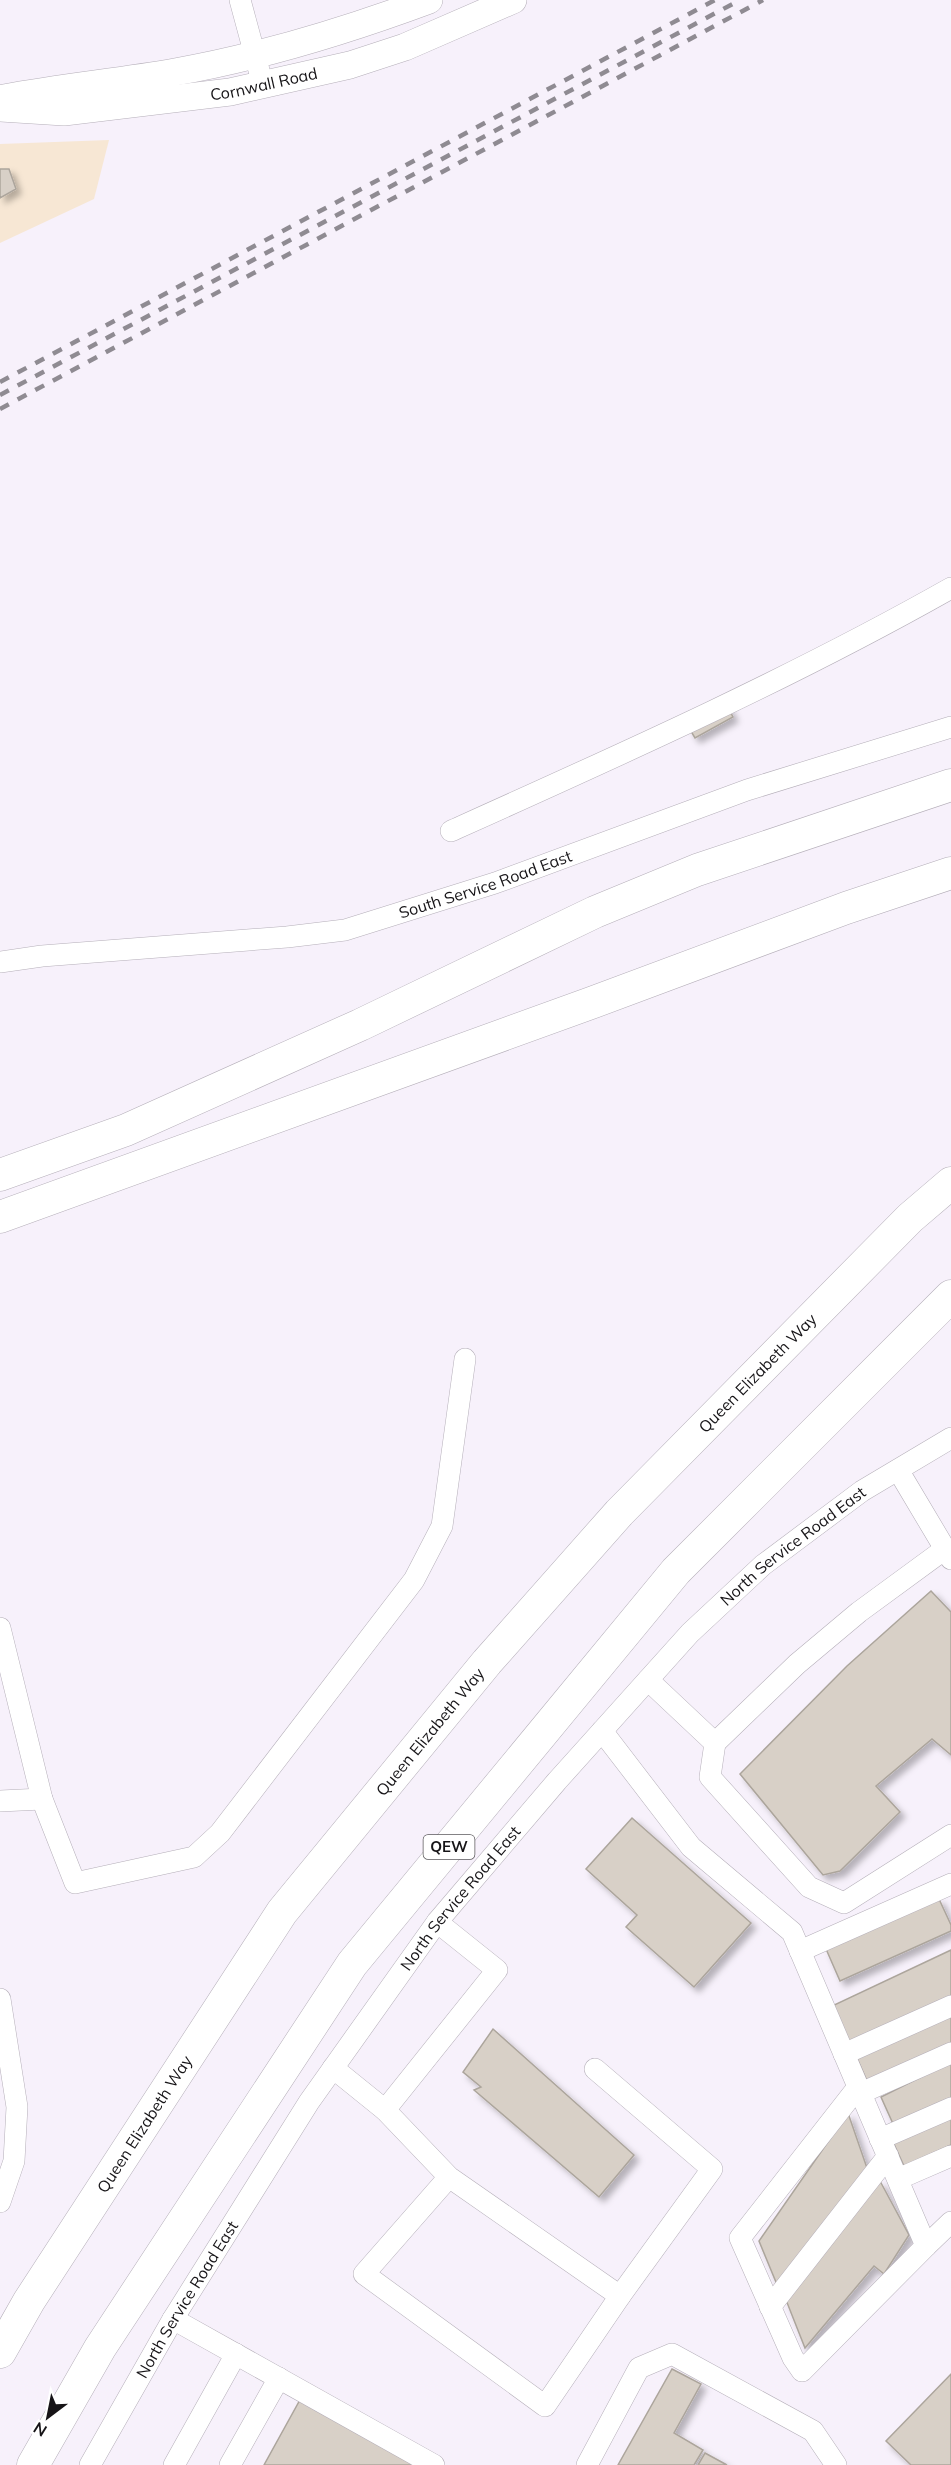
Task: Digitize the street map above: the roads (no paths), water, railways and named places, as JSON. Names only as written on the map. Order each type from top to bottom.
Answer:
[{"type":"highway","points":[[0,1175],[126,1130],[360,1025],[595,912],[697,870],[951,785]]},
{"type":"highway","points":[[0,1218],[580,1008],[846,908],[951,873]]},
{"type":"highway","name":"Queen Elizabeth Way","points":[[0,2352],[29,2301],[289,1903],[487,1662],[619,1513],[910,1218],[951,1183]]},
{"type":"highway","points":[[0,1233],[16,1225],[53,1199]]},
{"type":"highway","name":"QEW","points":[[33,2465],[100,2348],[352,1964],[676,1571],[951,1296]]},
{"type":"main road","name":"Cornwall Road","points":[[0,99],[177,71],[254,54],[297,43],[429,0]]},
{"type":"main road","name":"Cornwall Road","points":[[0,108],[64,112],[230,92],[350,65],[405,47],[513,0]]},
{"type":"street","points":[[240,0],[263,85]]},
{"type":"street","points":[[451,831],[857,641],[951,588]]},
{"type":"street","name":"South Service Road East","points":[[0,962],[53,955],[287,937],[345,930],[495,883],[747,790],[951,727]]},
{"type":"street","points":[[0,1628],[42,1798],[75,1883],[194,1857],[220,1833],[414,1580],[442,1526],[465,1359]]},
{"type":"street","name":"North Service Road East","points":[[90,2465],[173,2319],[309,2102],[437,1922],[602,1731],[690,1634],[763,1565],[862,1491],[951,1438]]},
{"type":"street","points":[[898,1470],[948,1554],[859,1612],[797,1664],[715,1743],[710,1777],[809,1887],[844,1903],[951,1835]]},
{"type":"street","points":[[648,1680],[715,1743]]},
{"type":"street","points":[[602,1731],[691,1847],[792,1932],[926,2246]]},
{"type":"street","points":[[0,1801],[42,1798]]},
{"type":"street","points":[[800,1951],[950,1888]]},
{"type":"street","points":[[386,2110],[497,1970],[437,1922]]},
{"type":"street","points":[[0,1999],[17,2108],[14,2161],[0,2202]]},
{"type":"street","points":[[844,2054],[951,2006]]},
{"type":"street","points":[[951,2053],[860,2090],[740,2238],[793,2358],[802,2371],[951,2222]]},
{"type":"street","points":[[333,2068],[386,2110],[449,2177],[621,2296]]},
{"type":"street","points":[[449,2177],[364,2274],[545,2406],[712,2169],[595,2069]]},
{"type":"street","points":[[770,2307],[884,2148],[951,2108]]},
{"type":"street","points":[[898,2179],[951,2156]]},
{"type":"street","points":[[173,2319],[434,2465]]},
{"type":"street","points":[[174,2465],[236,2354]]},
{"type":"street","points":[[587,2465],[639,2368],[672,2354],[813,2432],[836,2465]]},
{"type":"street","points":[[230,2465],[279,2378]]},
{"type":"railway","points":[[0,382],[715,0]]},
{"type":"railway","points":[[0,395],[740,0]]},
{"type":"railway","points":[[0,409],[763,0]]}]
